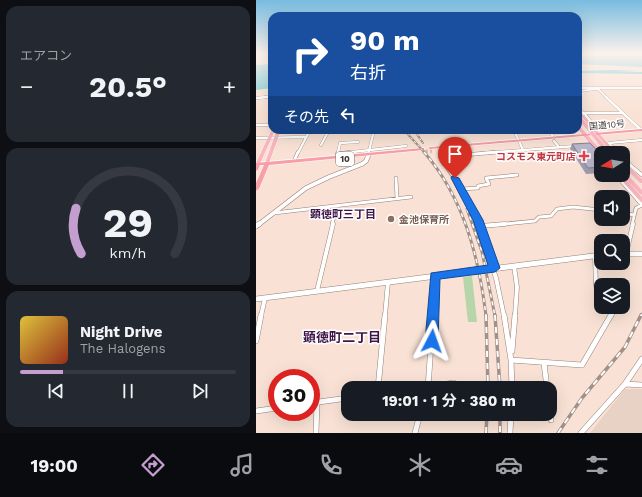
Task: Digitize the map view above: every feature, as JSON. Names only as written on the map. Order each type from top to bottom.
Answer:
[{"type":"highway","name":"国道10号","points":[[431,150],[642,131]]},
{"type":"highway","name":"10","points":[[266,165],[337,156],[423,151]]},
{"type":"highway","name":"10","points":[[257,166],[369,154]]},
{"type":"highway","points":[[256,188],[266,165]]},
{"type":"main road","points":[[582,116],[608,146]]},
{"type":"main road","points":[[582,117],[600,145]]},
{"type":"main road","points":[[582,125],[600,145]]},
{"type":"main road","points":[[582,131],[594,146]]},
{"type":"main road","points":[[257,166],[271,134]]},
{"type":"main road","points":[[266,165],[277,134]]},
{"type":"main road","points":[[630,170],[642,182]]},
{"type":"main road","points":[[630,175],[642,187]]},
{"type":"main road","points":[[630,180],[642,193]]},
{"type":"main road","points":[[625,182],[642,200]]},
{"type":"street","points":[[582,89],[642,88]]},
{"type":"street","points":[[582,90],[598,89],[642,131]]},
{"type":"street","points":[[256,98],[268,96]]},
{"type":"street","points":[[582,114],[622,113]]},
{"type":"street","points":[[582,116],[596,128]]},
{"type":"street","points":[[256,125],[268,125]]},
{"type":"street","points":[[294,161],[308,134]]},
{"type":"street","points":[[322,145],[327,134]]},
{"type":"street","points":[[373,134],[369,154],[406,146]]},
{"type":"street","points":[[516,134],[524,150]]},
{"type":"street","points":[[551,134],[559,147]]},
{"type":"street","points":[[256,138],[306,137]]},
{"type":"street","points":[[611,146],[608,143],[642,140]]},
{"type":"street","points":[[337,156],[340,143],[358,142]]},
{"type":"street","points":[[589,145],[594,150]]},
{"type":"street","points":[[511,360],[495,268],[480,226],[462,189],[440,157],[579,146]]},
{"type":"street","name":"10","points":[[256,226],[283,203],[324,179],[362,164],[369,154]]},
{"type":"street","points":[[256,156],[262,156]]},
{"type":"street","points":[[630,166],[642,175]]},
{"type":"street","points":[[462,189],[478,188],[478,186],[489,184],[486,178],[517,175]]},
{"type":"street","points":[[396,178],[398,198]]},
{"type":"street","points":[[623,182],[642,205],[636,208],[629,234]]},
{"type":"street","points":[[271,213],[411,197]]},
{"type":"street","points":[[317,291],[336,206]]},
{"type":"street","points":[[480,226],[535,221],[539,217],[551,216],[557,209],[573,207],[594,209]]},
{"type":"street","points":[[630,214],[634,215]]},
{"type":"street","points":[[630,254],[642,254]]},
{"type":"street","points":[[256,299],[594,256]]},
{"type":"street","points":[[512,381],[511,360],[517,287],[514,266]]},
{"type":"street","points":[[428,381],[435,276]]},
{"type":"street","points":[[379,381],[388,282]]},
{"type":"street","points":[[256,340],[265,298]]},
{"type":"street","points":[[511,360],[582,365],[612,314]]},
{"type":"street","points":[[581,433],[625,384],[642,359]]},
{"type":"street","points":[[544,363],[546,381]]},
{"type":"street","points":[[625,384],[642,385]]},
{"type":"street","points":[[320,402],[341,399]]},
{"type":"street","points":[[256,411],[268,409]]},
{"type":"street","points":[[315,421],[316,433]]},
{"type":"street","points":[[415,433],[418,421]]},
{"type":"street","points":[[510,433],[511,421]]},
{"type":"shaded area","points":[[625,389],[642,389],[642,433],[590,433]]},
{"type":"green space","points":[[472,276],[477,322],[468,322],[463,277]]},
{"type":"water","points":[[256,74],[268,74],[268,88],[256,90]]},
{"type":"building","points":[[590,143],[594,147],[594,168],[588,168],[572,144]]},
{"type":"tunnel","points":[[424,152],[432,151]]},
{"type":"railway","points":[[408,134],[425,153]]},
{"type":"railway","points":[[417,134],[423,143]]},
{"type":"railway","points":[[424,152],[450,189],[467,230],[479,272],[486,316]]},
{"type":"railway","points":[[467,209],[482,252],[495,316]]},
{"type":"railway","points":[[486,315],[488,381]]},
{"type":"railway","points":[[495,315],[500,381]]},
{"type":"railway","points":[[558,433],[582,398],[625,347],[641,315]]},
{"type":"railway","points":[[486,433],[487,421]]},
{"type":"railway","points":[[500,421],[500,433]]},
{"type":"place","name":"コスモス東元町店","points":[[584,156]]},
{"type":"place","name":"金池保育所","points":[[391,219]]},
{"type":"district","name":"顕徳町三丁目","points":[[343,214]]},
{"type":"district","name":"顕徳町二丁目","points":[[342,337]]},
{"type":"route","points":[[432,341],[435,276],[495,268],[478,220],[455,178]]}]
